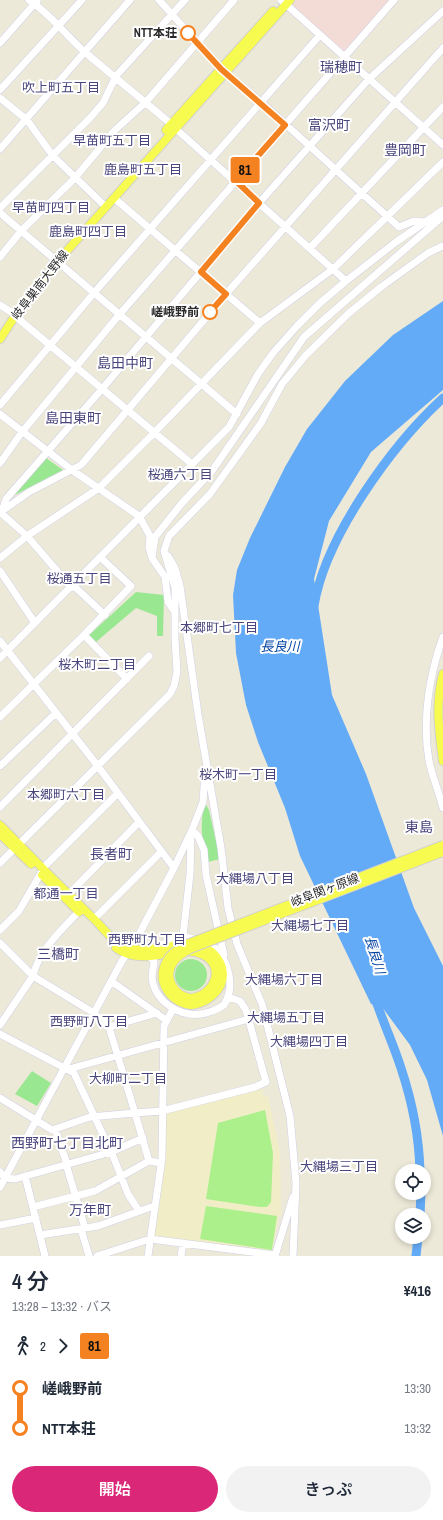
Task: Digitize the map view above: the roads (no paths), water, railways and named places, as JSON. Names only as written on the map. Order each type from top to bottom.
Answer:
[{"type":"main road","name":"岐阜巣南大野線","points":[[0,329],[55,260],[284,1]]},
{"type":"main road","name":"岐阜巣南大野線","points":[[104,205],[114,198],[173,126]]},
{"type":"main road","name":"岐阜巣南大野線","points":[[0,339],[13,314]]},
{"type":"main road","points":[[443,674],[440,686],[437,720],[443,761]]},
{"type":"main road","points":[[0,825],[16,846]]},
{"type":"main road","points":[[0,834],[16,846],[81,909],[129,951]]},
{"type":"main road","name":"岐阜関ヶ原線","points":[[191,1001],[178,1002],[165,988],[163,982],[162,976],[166,961],[178,949],[187,944],[443,845]]},
{"type":"main road","name":"岐阜関ヶ原線","points":[[191,1001],[178,993],[173,986],[170,977],[172,964],[176,958],[190,949],[443,852]]},
{"type":"main road","points":[[42,871],[69,894],[115,947],[129,951],[151,953],[183,944],[207,948],[216,955],[222,968],[221,985],[213,997],[206,1001],[191,1001]]},
{"type":"street","points":[[0,90],[82,0]]},
{"type":"street","points":[[0,149],[26,120],[52,87],[130,0]]},
{"type":"street","points":[[159,0],[223,71],[261,102],[310,146],[334,170],[399,227],[414,222],[425,222]]},
{"type":"street","points":[[0,208],[53,156],[102,103],[116,76],[171,13],[185,0]]},
{"type":"street","points":[[0,257],[21,231],[74,179],[115,130],[146,102],[234,0]]},
{"type":"street","points":[[0,463],[22,432],[119,316],[394,0]]},
{"type":"street","points":[[0,43],[34,1],[60,25],[84,52],[116,76],[146,102],[346,281]]},
{"type":"street","points":[[284,1],[344,57],[443,145]]},
{"type":"street","points":[[1,512],[6,499],[146,338],[259,203],[369,79],[443,11]]},
{"type":"street","points":[[0,406],[93,294],[320,35]]},
{"type":"street","points":[[1,512],[29,492],[81,465],[226,294],[443,48]]},
{"type":"street","points":[[0,98],[26,120],[53,156],[74,179],[104,205]]},
{"type":"street","points":[[310,248],[443,107]]},
{"type":"street","points":[[0,558],[27,536],[99,488],[260,323],[334,269],[443,162]]},
{"type":"street","points":[[114,198],[260,323]]},
{"type":"street","points":[[0,658],[139,516],[160,497],[229,427],[258,374],[273,353],[320,303],[346,281],[443,210]]},
{"type":"street","points":[[0,213],[93,294],[172,358],[237,414]]},
{"type":"street","points":[[152,558],[155,537],[182,503],[212,471],[304,337],[443,216]]},
{"type":"street","points":[[0,863],[170,694],[174,686],[177,672],[175,613],[176,588],[164,550],[169,536],[206,499],[235,461],[261,423],[282,384],[306,355],[349,313],[381,287],[428,253],[443,246]]},
{"type":"street","points":[[0,305],[13,314],[192,464]]},
{"type":"street","points":[[0,414],[72,470],[139,516],[150,536],[148,547],[152,558],[165,577],[168,602],[175,613]]},
{"type":"street","points":[[1,512],[27,536],[71,587],[76,588],[105,615]]},
{"type":"street","points":[[164,550],[175,568],[180,586],[207,768],[221,848],[228,908],[237,944],[262,1004],[290,1116],[296,1183],[293,1256]]},
{"type":"street","points":[[0,716],[105,615],[131,586],[100,557]]},
{"type":"street","points":[[0,571],[34,623]]},
{"type":"street","points":[[84,635],[127,679]]},
{"type":"street","points":[[443,637],[431,682],[428,735],[429,761],[443,808]]},
{"type":"street","points":[[0,641],[97,765],[174,868]]},
{"type":"street","points":[[0,807],[149,656]]},
{"type":"street","points":[[0,766],[56,713]]},
{"type":"street","points":[[0,1187],[3,1175],[67,1068],[111,981],[174,868],[203,802],[204,775],[207,768]]},
{"type":"street","points":[[0,930],[19,911],[42,871],[118,793]]},
{"type":"street","points":[[69,894],[139,822]]},
{"type":"street","points":[[183,936],[190,874],[192,830]]},
{"type":"street","points":[[192,830],[198,836],[204,850],[206,875],[225,953],[224,957],[231,986],[224,1005],[201,1014],[173,1009],[165,1003],[156,990],[152,977],[154,961],[151,953],[158,945],[183,936],[210,944],[220,951],[224,957]]},
{"type":"street","points":[[94,919],[161,852]]},
{"type":"street","points":[[0,1025],[33,976],[35,968],[41,957],[81,909]]},
{"type":"street","points":[[0,943],[33,976],[94,1013],[110,1027],[149,1161]]},
{"type":"street","points":[[111,981],[166,1020]]},
{"type":"street","points":[[0,1098],[52,1130],[94,1116],[162,1111],[255,1087],[266,1082],[249,1019],[240,1001],[228,997]]},
{"type":"street","points":[[148,1256],[161,1163],[163,1044],[166,1020],[173,1009]]},
{"type":"street","points":[[110,1027],[157,1013]]},
{"type":"street","points":[[67,1068],[163,1044],[249,1019]]},
{"type":"street","points":[[0,1034],[74,1073],[111,1152],[128,1194],[139,1212]]},
{"type":"street","points":[[55,1129],[67,1164],[89,1256]]},
{"type":"street","points":[[3,1175],[15,1179],[111,1152],[143,1138]]},
{"type":"street","points":[[33,1207],[95,1191],[149,1161],[161,1163]]},
{"type":"street","points":[[25,1176],[45,1256]]},
{"type":"street","points":[[97,1256],[150,1239],[183,1243],[227,1252],[275,1255],[288,1218],[296,1183]]},
{"type":"street","points":[[40,1235],[98,1226],[154,1206]]},
{"type":"street","points":[[0,1225],[36,1218]]},
{"type":"street","points":[[181,1256],[183,1243]]},
{"type":"water","name":"長良川","points":[[443,301],[443,390],[371,452],[329,521],[314,579],[332,695],[366,774],[414,908],[443,966],[443,1136],[427,1080],[410,1045],[382,1007],[371,1004],[300,856],[285,808],[258,742],[246,705],[236,653],[233,595],[237,570],[250,538],[285,467],[307,429],[345,381],[393,335]]},
{"type":"waterway","name":"長良川","points":[[314,606],[321,579],[346,522],[383,466],[423,418],[443,398]]},
{"type":"waterway","name":"長良川","points":[[374,995],[405,1080],[414,1119],[419,1164]]},
{"type":"waterway","name":"長良川","points":[[420,1208],[421,1200]]},
{"type":"waterway","name":"長良川","points":[[416,1256],[417,1244]]},
{"type":"place","name":"NTT本荘","points":[[188,33]]},
{"type":"place","name":"嵯峨野前","points":[[210,312]]},
{"type":"district","name":"瑞穂町","points":[[341,67]]},
{"type":"district","name":"吹上町五丁目","points":[[61,87]]},
{"type":"district","name":"富沢町","points":[[329,125]]},
{"type":"district","name":"早苗町五丁目","points":[[112,140]]},
{"type":"district","name":"豊岡町","points":[[405,150]]},
{"type":"district","name":"鹿島町五丁目","points":[[143,169]]},
{"type":"district","name":"早苗町四丁目","points":[[51,207]]},
{"type":"district","name":"鹿島町四丁目","points":[[88,231]]},
{"type":"district","name":"島田中町","points":[[125,363]]},
{"type":"district","name":"島田東町","points":[[73,418]]},
{"type":"district","name":"桜通六丁目","points":[[180,474]]},
{"type":"district","name":"桜通五丁目","points":[[79,578]]},
{"type":"district","name":"本郷町七丁目","points":[[219,627]]},
{"type":"district","name":"桜木町二丁目","points":[[97,664]]},
{"type":"district","name":"桜木町一丁目","points":[[238,774]]},
{"type":"district","name":"本郷町六丁目","points":[[66,794]]},
{"type":"district","name":"東島","points":[[419,827]]},
{"type":"district","name":"長者町","points":[[111,854]]},
{"type":"district","name":"大縄場八丁目","points":[[255,878]]},
{"type":"district","name":"都通一丁目","points":[[66,893]]},
{"type":"district","name":"大縄場七丁目","points":[[310,925]]},
{"type":"district","name":"西野町九丁目","points":[[147,939]]},
{"type":"district","name":"三橋町","points":[[58,954]]},
{"type":"district","name":"大縄場六丁目","points":[[284,979]]},
{"type":"district","name":"大縄場五丁目","points":[[286,1017]]},
{"type":"district","name":"西野町八丁目","points":[[89,1021]]},
{"type":"district","name":"大縄場四丁目","points":[[309,1041]]},
{"type":"district","name":"大柳町二丁目","points":[[128,1078]]},
{"type":"district","name":"西野町七丁目北町","points":[[67,1143]]},
{"type":"district","name":"大縄場三丁目","points":[[339,1166]]},
{"type":"district","name":"万年町","points":[[90,1210]]}]
